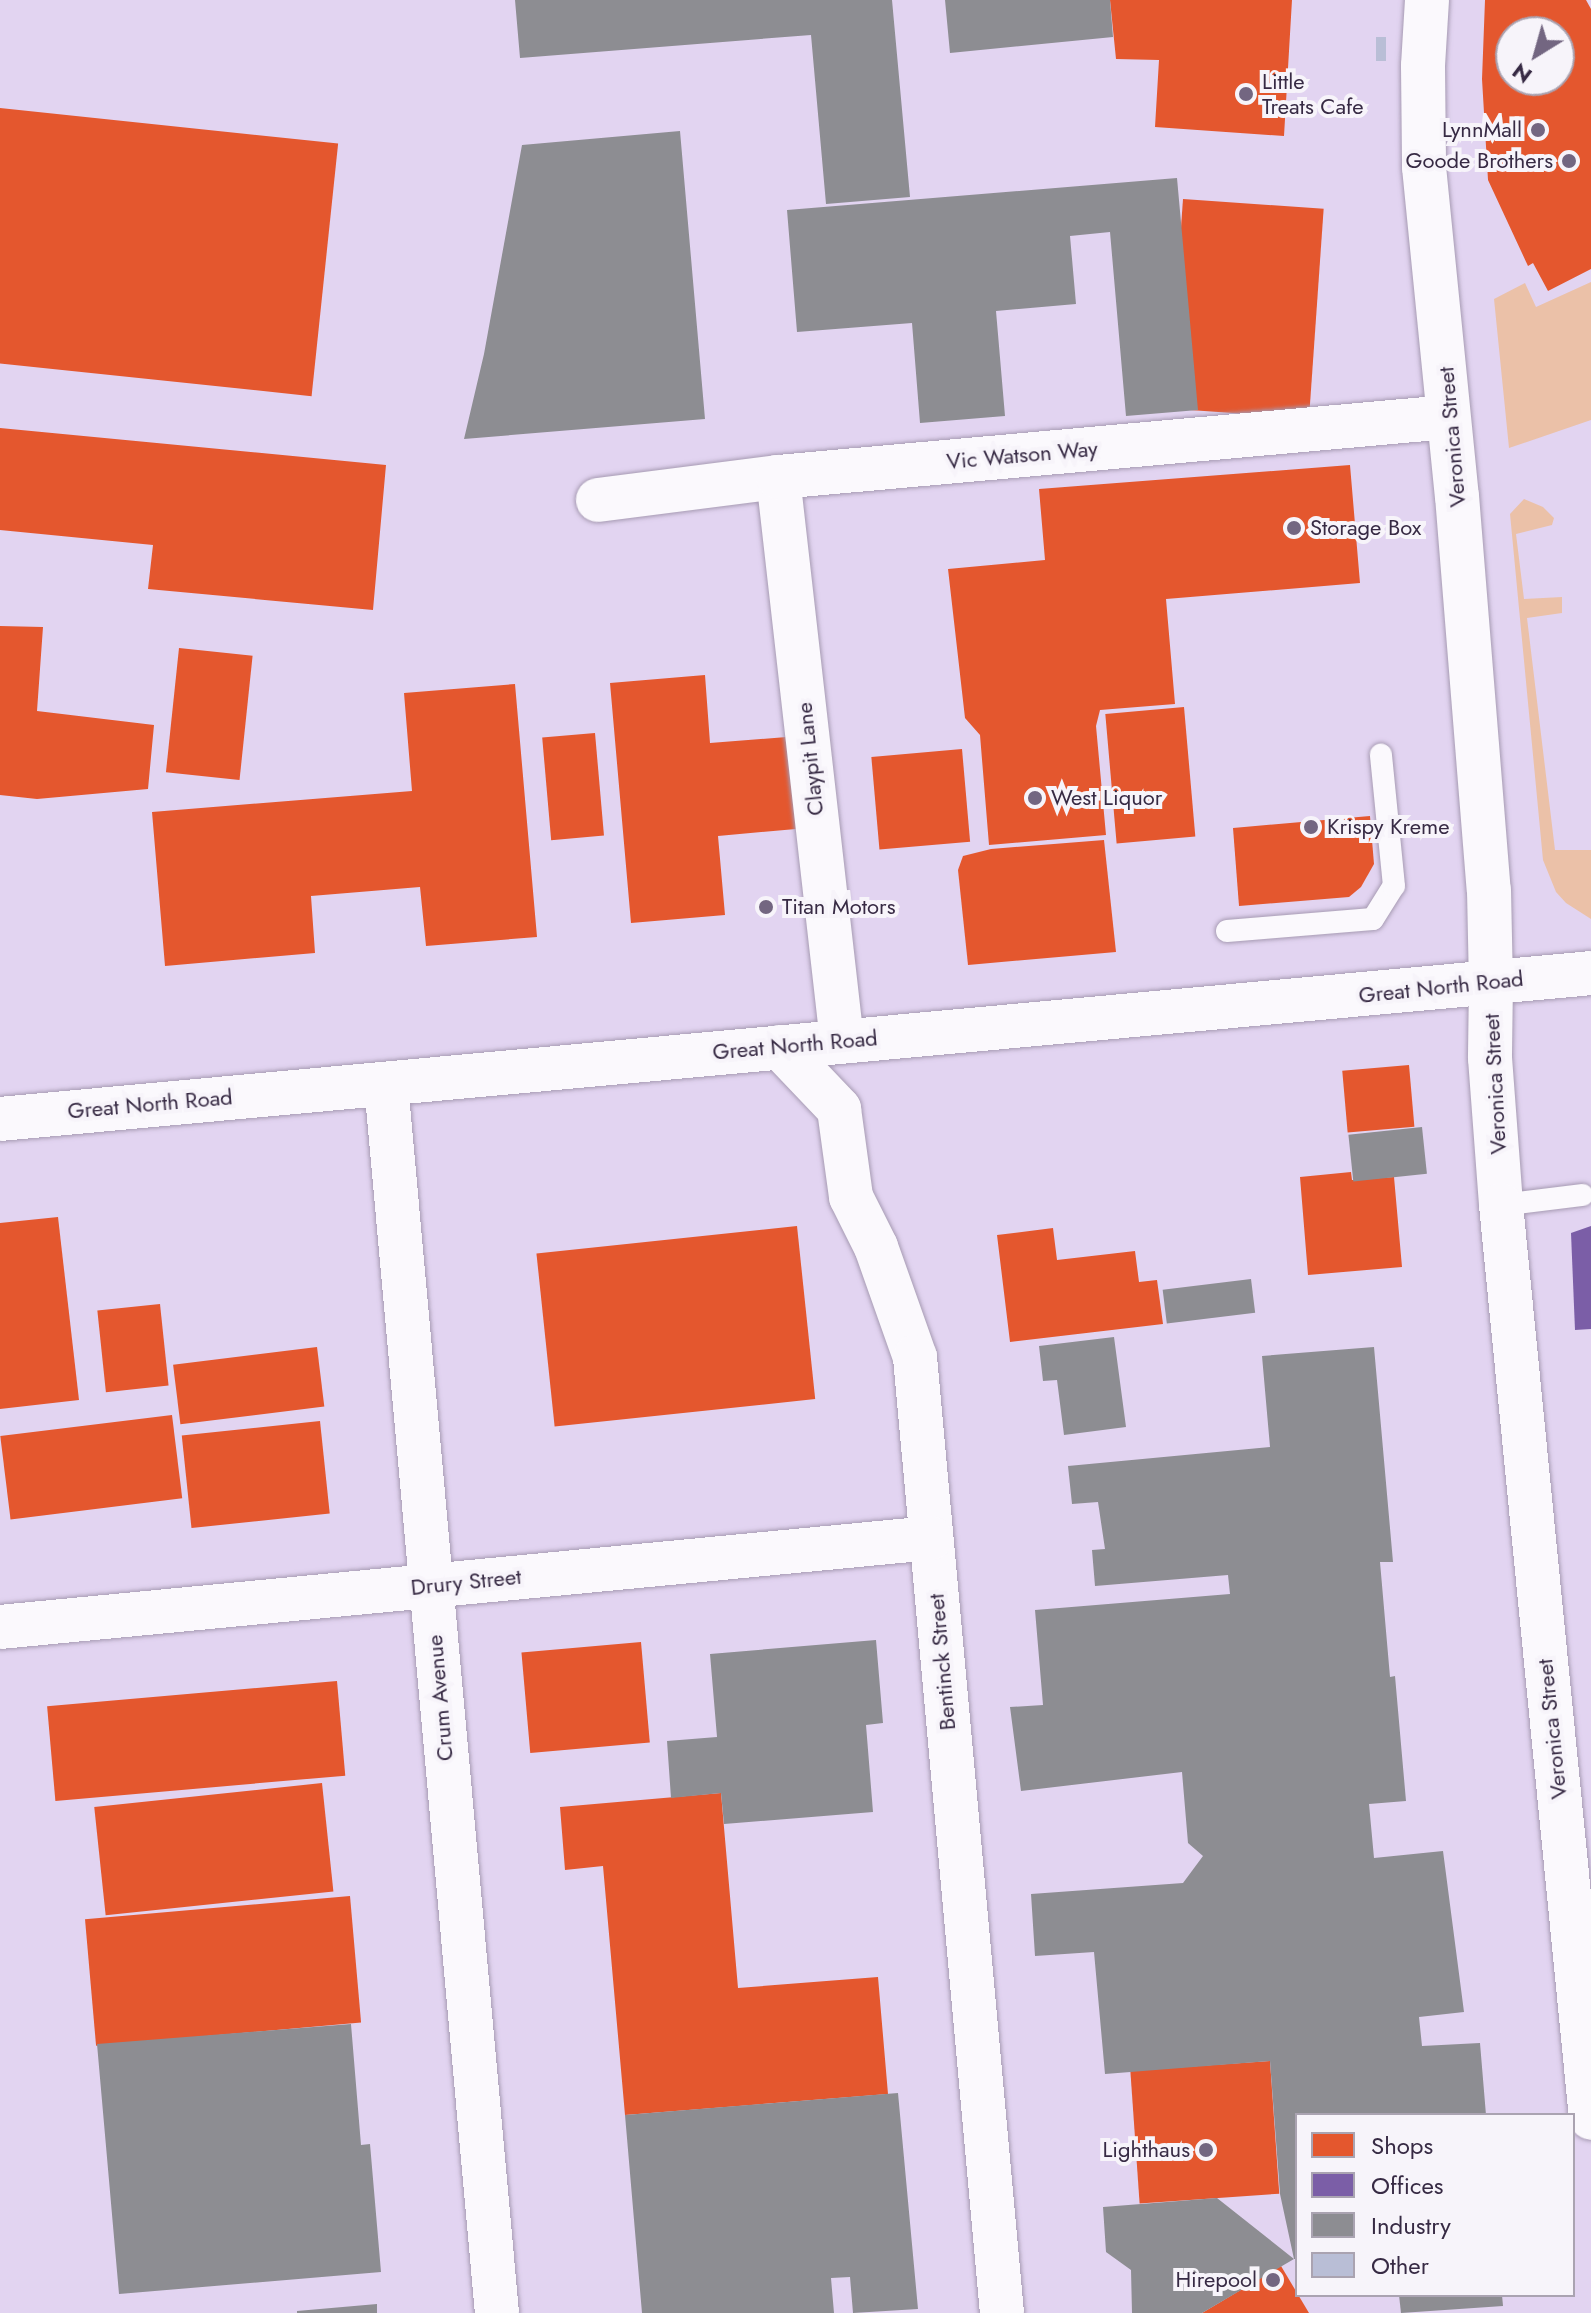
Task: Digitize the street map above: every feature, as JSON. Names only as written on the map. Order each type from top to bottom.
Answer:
[{"type":"street","name":"Veronica Street","points":[[1427,0],[1423,66],[1424,167],[1444,338],[1448,417],[1488,874],[1490,1058],[1501,1205],[1582,1954],[1591,2118]]},
{"type":"street","name":"Vic Watson Way","points":[[598,500],[778,477],[1448,417]]},
{"type":"street","name":"Claypit Lane","points":[[778,477],[842,1041]]},
{"type":"street","name":"Great North Road","points":[[0,1119],[1591,973]]},
{"type":"street","name":"Bentinck Street","points":[[780,1047],[839,1109],[851,1197],[876,1247],[915,1357],[1002,2313]]},
{"type":"street","name":"Crum Avenue","points":[[386,1084],[497,2313]]},
{"type":"street","name":"Drury Street","points":[[0,1627],[931,1538]]},
{"type":"lane","points":[[1227,931],[1373,919],[1394,886],[1381,755]]},
{"type":"lane","points":[[1501,1205],[1582,1195]]},
{"type":"shaded area","points":[[1591,282],[1591,420],[1509,448],[1494,299],[1525,283],[1536,307]]},
{"type":"shaded area","points":[[1524,499],[1543,507],[1554,518],[1552,525],[1516,534],[1524,599],[1562,597],[1562,613],[1527,618],[1555,850],[1591,850],[1591,919],[1566,903],[1556,892],[1543,860],[1510,514]]},
{"type":"building: Shops","points":[[1110,0],[1292,0],[1284,136],[1155,127],[1159,60],[1116,59]]},
{"type":"building: Shops","name":"LynnMall","points":[[1485,0],[1586,0],[1591,9],[1591,269],[1548,291],[1533,263],[1528,266],[1488,180],[1482,79]]},
{"type":"building: Shops","points":[[0,108],[338,144],[312,396],[0,363]]},
{"type":"building: Shops","points":[[1183,199],[1324,209],[1309,418],[1168,408]]},
{"type":"building: Shops","points":[[0,428],[386,465],[373,610],[148,589],[153,545],[0,530]]},
{"type":"building: Shops","points":[[1350,465],[1360,583],[1166,599],[1175,704],[1100,710],[1096,726],[1106,835],[989,845],[980,735],[965,718],[948,569],[1045,560],[1039,489]]},
{"type":"building: Shops","points":[[0,626],[43,627],[37,711],[154,725],[148,789],[37,799],[0,795]]},
{"type":"building: Shops","points":[[179,648],[253,656],[240,780],[166,772]]},
{"type":"building: Shops","points":[[705,675],[710,743],[799,736],[807,828],[718,836],[725,915],[631,923],[610,683]]},
{"type":"building: Shops","points":[[515,684],[537,937],[426,946],[420,887],[311,896],[315,953],[165,966],[152,812],[412,791],[404,693]]},
{"type":"building: Shops","points":[[1184,707],[1195,837],[1117,843],[1105,714]]},
{"type":"building: Shops","points":[[595,733],[604,836],[551,840],[542,738]]},
{"type":"building: Shops","points":[[962,749],[970,842],[879,850],[871,757]]},
{"type":"building: Shops","points":[[1370,816],[1374,864],[1361,887],[1349,897],[1239,906],[1233,828]]},
{"type":"building: Shops","points":[[1104,840],[1116,952],[968,965],[958,870],[963,856],[991,849]]},
{"type":"building: Shops","points":[[1409,1065],[1414,1127],[1348,1133],[1342,1071]]},
{"type":"building: Shops","points":[[1351,1172],[1352,1180],[1394,1177],[1402,1267],[1308,1275],[1300,1177]]},
{"type":"building: Shops","points":[[58,1217],[79,1400],[0,1409],[0,1223]]},
{"type":"building: Shops","points":[[797,1226],[815,1399],[555,1426],[536,1253]]},
{"type":"building: Shops","points":[[1053,1228],[1057,1260],[1135,1251],[1139,1282],[1157,1280],[1163,1324],[1010,1342],[997,1235]]},
{"type":"building: Shops","points":[[160,1304],[169,1386],[106,1392],[97,1311]]},
{"type":"building: Shops","points":[[317,1347],[324,1407],[180,1424],[173,1365]]},
{"type":"building: Shops","points":[[172,1415],[182,1498],[11,1519],[0,1436]]},
{"type":"building: Shops","points":[[320,1421],[330,1513],[191,1528],[182,1436]]},
{"type":"building: Shops","points":[[641,1642],[650,1743],[530,1753],[521,1652]]},
{"type":"building: Shops","points":[[337,1681],[345,1776],[55,1801],[47,1706]]},
{"type":"building: Shops","points":[[322,1783],[333,1891],[106,1915],[94,1807]]},
{"type":"building: Shops","points":[[721,1793],[738,1988],[878,1977],[888,2094],[625,2115],[603,1866],[565,1870],[560,1807]]},
{"type":"building: Shops","points":[[350,1896],[361,2023],[96,2046],[85,1919]]},
{"type":"building: Shops","name":"Lighthaus","points":[[1270,2061],[1279,2194],[1140,2203],[1130,2071]]},
{"type":"building: Shops","name":"Hirepool","points":[[1281,2266],[1295,2290],[1295,2297],[1299,2297],[1309,2313],[1202,2313]]},
{"type":"building: Offices","points":[[1591,1226],[1591,1329],[1575,1330],[1571,1233]]},
{"type":"building: Industry","points":[[515,0],[892,0],[910,197],[826,204],[811,35],[520,58]]},
{"type":"building: Industry","points":[[945,0],[1110,0],[1113,37],[950,53]]},
{"type":"building: Industry","points":[[680,131],[705,419],[464,439],[484,354],[522,145]]},
{"type":"building: Industry","points":[[1177,178],[1198,410],[1126,416],[1110,232],[1070,236],[1076,304],[996,311],[1005,416],[920,423],[912,323],[797,332],[787,210]]},
{"type":"building: Industry","points":[[1422,1127],[1427,1174],[1353,1181],[1348,1135]]},
{"type":"building: Industry","points":[[1251,1279],[1255,1313],[1167,1324],[1163,1290]]},
{"type":"building: Industry","points":[[1114,1337],[1126,1427],[1064,1435],[1057,1380],[1043,1381],[1039,1346]]},
{"type":"building: Industry","points":[[1374,1347],[1393,1562],[1380,1562],[1390,1677],[1395,1676],[1406,1801],[1369,1804],[1374,1858],[1443,1851],[1464,2012],[1419,2017],[1422,2046],[1480,2043],[1486,2113],[1295,2113],[1295,2259],[1280,2194],[1270,2061],[1105,2074],[1094,1952],[1035,1956],[1031,1894],[1183,1883],[1203,1856],[1188,1843],[1182,1772],[1021,1791],[1010,1707],[1043,1705],[1035,1610],[1230,1594],[1228,1575],[1095,1586],[1092,1550],[1105,1549],[1098,1502],[1072,1504],[1068,1466],[1270,1447],[1262,1356]]},
{"type":"building: Industry","points":[[876,1640],[883,1723],[866,1725],[873,1812],[724,1824],[721,1793],[671,1798],[667,1741],[717,1737],[710,1654]]},
{"type":"building: Industry","points":[[351,2024],[361,2145],[370,2144],[381,2272],[119,2294],[97,2044]]},
{"type":"building: Industry","points":[[898,2093],[918,2309],[853,2313],[850,2277],[831,2278],[834,2313],[642,2313],[625,2115]]},
{"type":"building: Industry","points":[[1217,2198],[1294,2259],[1202,2313],[1132,2313],[1131,2270],[1106,2252],[1103,2207]]},
{"type":"building: Industry","points":[[1399,2297],[1502,2297],[1503,2306],[1401,2313]]},
{"type":"building: Industry","points":[[377,2304],[377,2313],[297,2313],[297,2311]]},
{"type":"building: Other","points":[[1376,37],[1386,37],[1386,61],[1376,61]]},
{"type":"place","name":"Little Treats Cafe","points":[[1246,94]]},
{"type":"place","name":"LynnMall","points":[[1538,130]]},
{"type":"place","name":"Goode Brothers","points":[[1569,161]]},
{"type":"place","name":"Storage Box","points":[[1294,528]]},
{"type":"place","name":"West Liquor","points":[[1035,798]]},
{"type":"place","name":"Krispy Kreme","points":[[1311,827]]},
{"type":"place","name":"Titan Motors","points":[[766,907]]},
{"type":"place","name":"Lighthaus","points":[[1206,2150]]},
{"type":"place","name":"Hirepool","points":[[1273,2280]]}]
